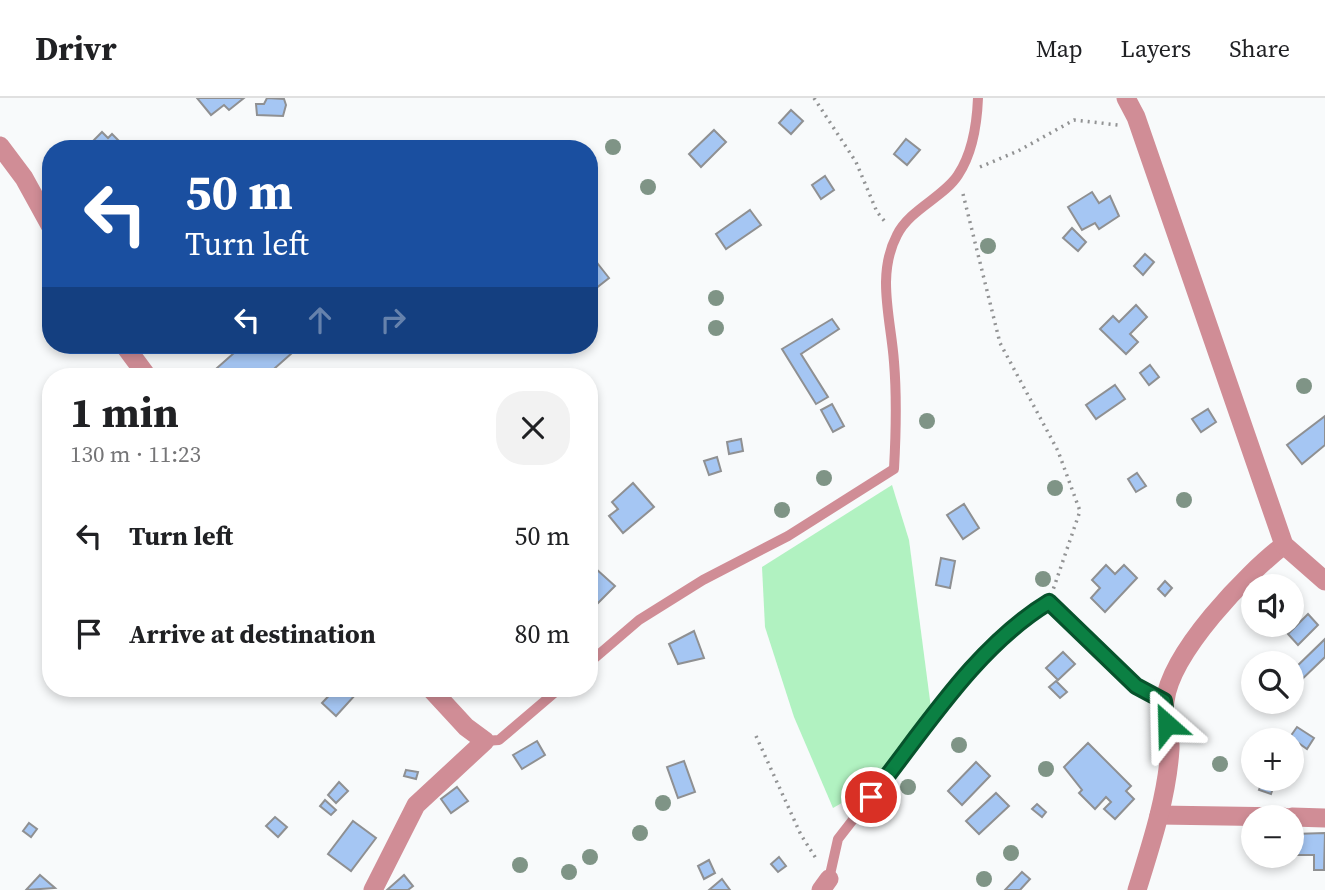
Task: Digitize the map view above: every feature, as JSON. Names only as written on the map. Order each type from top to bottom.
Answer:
[{"type":"street","points":[[1126,98],[1136,117],[1284,545],[1325,581]]},
{"type":"street","points":[[0,146],[24,178],[42,211]]},
{"type":"street","points":[[1137,890],[1159,815],[1170,748],[1164,701],[1178,663],[1200,632],[1261,562],[1284,545]]},
{"type":"street","points":[[373,890],[416,805],[485,741],[466,727],[438,697]]},
{"type":"street","points":[[1159,815],[1241,816]]},
{"type":"street","points":[[1304,817],[1325,818]]},
{"type":"lane","points":[[598,655],[639,620],[703,580],[788,536],[894,469],[897,413],[894,361],[884,284],[897,235],[916,211],[958,176],[977,127],[978,98]]},
{"type":"lane","points":[[825,885],[838,839],[879,786],[986,652],[1020,619],[1049,602],[1136,686],[1164,701]]},
{"type":"lane","points":[[485,741],[499,740],[549,697]]},
{"type":"path","points":[[814,98],[856,162],[877,212],[897,235]]},
{"type":"path","points":[[1049,602],[1080,510],[1058,451],[1000,343],[958,176],[1018,151],[1074,120],[1115,127],[1136,117]]},
{"type":"path","points":[[756,736],[825,885]]},
{"type":"green space","points":[[892,485],[909,540],[931,708],[868,788],[833,808],[794,717],[765,627],[762,567]]},
{"type":"building","points":[[197,98],[244,98],[229,110],[224,105],[211,115]]},
{"type":"building","points":[[267,98],[284,99],[286,105],[283,116],[257,115],[256,104],[264,104]]},
{"type":"building","points":[[791,110],[803,121],[791,134],[779,123]]},
{"type":"building","points":[[714,130],[726,142],[701,167],[689,154]]},
{"type":"building","points":[[102,132],[108,138],[112,134],[118,140],[94,140]]},
{"type":"building","points":[[906,139],[920,150],[907,165],[894,154]]},
{"type":"building","points":[[825,176],[834,190],[821,199],[812,185]]},
{"type":"building","points":[[1092,192],[1099,203],[1110,196],[1119,216],[1099,229],[1095,223],[1082,230],[1068,207]]},
{"type":"building","points":[[750,210],[761,225],[726,249],[716,234]]},
{"type":"building","points":[[1072,228],[1086,242],[1078,251],[1063,238]]},
{"type":"building","points":[[1145,254],[1154,262],[1143,275],[1134,266]]},
{"type":"building","points":[[598,264],[609,278],[598,287]]},
{"type":"building","points":[[1136,305],[1147,317],[1130,334],[1138,342],[1126,354],[1100,329],[1113,316],[1119,322]]},
{"type":"building","points":[[832,319],[839,329],[801,354],[828,397],[816,404],[782,349]]},
{"type":"building","points":[[233,354],[291,354],[275,368],[217,368]]},
{"type":"building","points":[[1150,365],[1159,377],[1149,385],[1140,373]]},
{"type":"building","points":[[1115,385],[1125,399],[1096,419],[1086,405]]},
{"type":"building","points":[[832,404],[844,426],[833,432],[821,410]]},
{"type":"building","points":[[1208,409],[1216,422],[1201,432],[1192,419]]},
{"type":"building","points":[[1325,416],[1325,445],[1302,464],[1287,445]]},
{"type":"building","points":[[741,439],[743,451],[729,454],[727,442]]},
{"type":"building","points":[[717,457],[721,471],[709,475],[704,461]]},
{"type":"building","points":[[1137,473],[1146,486],[1136,492],[1128,479]]},
{"type":"building","points":[[633,483],[654,507],[623,533],[609,516],[618,509],[612,502]]},
{"type":"building","points":[[964,504],[979,528],[963,539],[947,515]]},
{"type":"building","points":[[941,558],[955,561],[950,588],[936,585]]},
{"type":"building","points":[[1106,565],[1115,574],[1124,565],[1137,578],[1105,612],[1091,598],[1100,588],[1092,580]]},
{"type":"building","points":[[598,571],[615,586],[598,603]]},
{"type":"building","points":[[1165,581],[1172,588],[1165,596],[1158,589]]},
{"type":"building","points":[[1308,614],[1318,625],[1298,645],[1291,637],[1304,637],[1304,618]]},
{"type":"building","points":[[694,631],[704,658],[678,664],[669,644]]},
{"type":"building","points":[[1325,639],[1325,657],[1304,677],[1304,659]]},
{"type":"building","points":[[1063,652],[1075,664],[1058,680],[1046,668]]},
{"type":"building","points":[[1056,681],[1067,692],[1060,698],[1049,687]]},
{"type":"building","points":[[328,697],[353,697],[336,716],[322,703]]},
{"type":"building","points":[[1304,732],[1314,738],[1307,749],[1304,747]]},
{"type":"building","points":[[537,741],[545,755],[522,769],[513,755]]},
{"type":"building","points":[[1088,743],[1131,786],[1126,791],[1134,799],[1115,819],[1104,809],[1111,802],[1106,797],[1095,809],[1079,793],[1082,790],[1064,767]]},
{"type":"building","points":[[684,761],[695,792],[678,798],[667,767]]},
{"type":"building","points":[[976,762],[990,776],[962,805],[948,791]]},
{"type":"building","points":[[406,770],[418,772],[416,779],[404,776]]},
{"type":"building","points":[[339,782],[348,791],[336,803],[328,795]]},
{"type":"building","points":[[457,787],[468,801],[451,813],[441,799]]},
{"type":"building","points":[[996,793],[1009,806],[979,834],[966,821]]},
{"type":"building","points":[[325,800],[336,810],[331,815],[320,806]]},
{"type":"building","points":[[1037,804],[1046,812],[1042,817],[1032,809]]},
{"type":"building","points":[[275,817],[287,827],[278,837],[266,826]]},
{"type":"building","points":[[353,821],[376,838],[351,871],[328,854]]},
{"type":"building","points":[[29,823],[37,829],[31,837],[23,831]]},
{"type":"building","points":[[1325,833],[1324,870],[1314,870],[1314,855],[1304,855],[1304,834]]},
{"type":"building","points":[[779,857],[786,866],[778,872],[771,864]]},
{"type":"building","points":[[709,860],[715,873],[704,879],[698,866]]},
{"type":"building","points":[[1022,872],[1030,879],[1020,890],[1005,890]]},
{"type":"building","points":[[40,875],[55,888],[26,890]]},
{"type":"building","points":[[404,875],[413,886],[408,890],[387,890]]},
{"type":"building","points":[[722,879],[730,890],[709,890]]},
{"type":"route","points":[[871,797],[986,652],[1020,619],[1049,602],[1136,686],[1164,701],[1167,724]]}]
